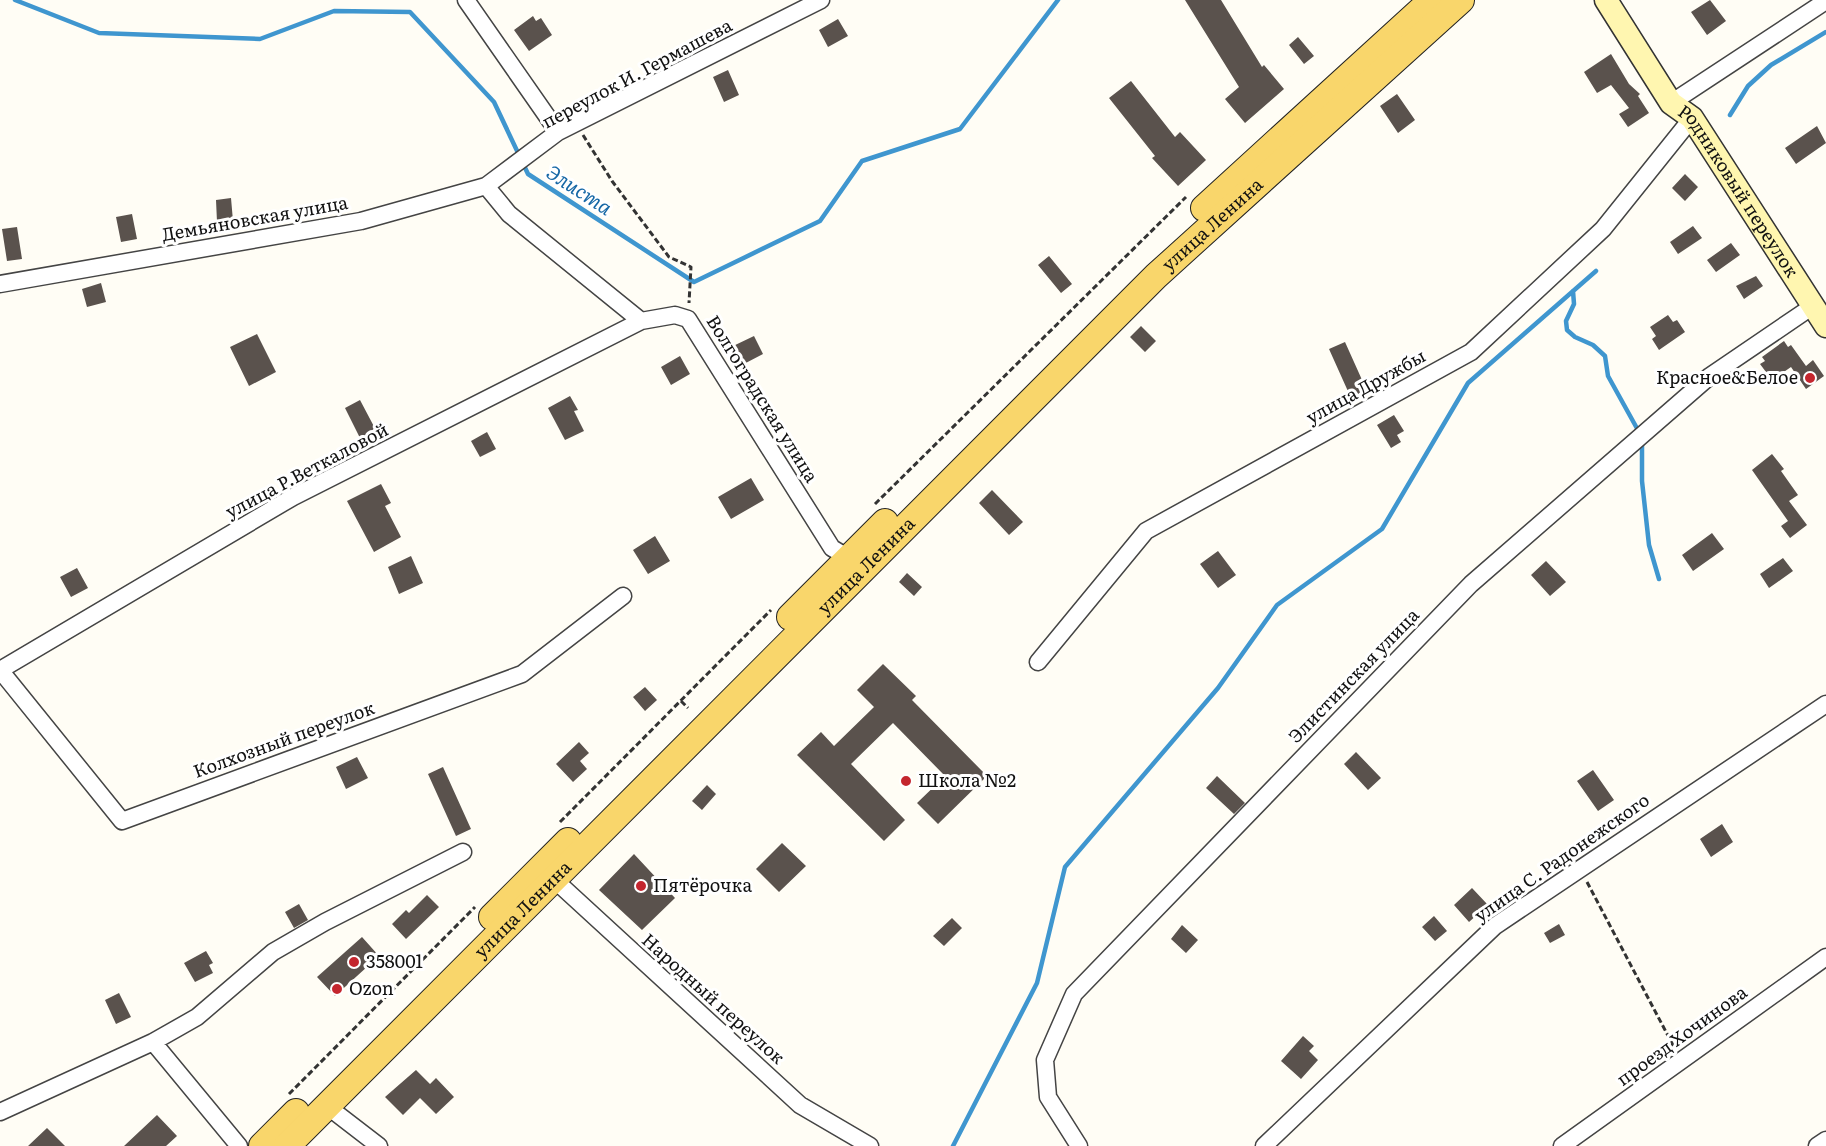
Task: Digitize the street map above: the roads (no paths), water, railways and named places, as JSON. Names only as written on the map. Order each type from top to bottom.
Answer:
[{"type":"main road","name":"улица Ленина","points":[[286,1146],[327,1106],[547,874],[853,564],[1147,261],[1432,0]]},
{"type":"main road","name":"улица Ленина","points":[[853,564],[1156,276],[1461,0]]},
{"type":"main road","name":"улица Ленина","points":[[262,1146],[547,874]]},
{"type":"street","points":[[466,0],[558,132]]},
{"type":"street","name":"переулок И. Гермашева","points":[[510,171],[558,132],[821,0]]},
{"type":"street","name":"Родниковый переулок","points":[[1606,0],[1671,103],[1692,118],[1826,326]]},
{"type":"street","points":[[1671,103],[1826,1]]},
{"type":"street","name":"улица Дружбы","points":[[1038,662],[1146,531],[1471,352],[1603,229],[1692,118]]},
{"type":"street","name":"Демьяновская улица","points":[[0,284],[361,221],[486,186],[510,171]]},
{"type":"street","points":[[486,186],[509,214],[641,321]]},
{"type":"street","name":"Элистинская улица","points":[[1078,1146],[1048,1097],[1045,1060],[1074,993],[1471,584],[1710,376],[1813,306]]},
{"type":"street","name":"Волгоградская улица","points":[[641,321],[675,315],[688,319],[832,548],[853,564]]},
{"type":"street","name":"улица Р.Веткаловой","points":[[0,670],[293,497],[641,321]]},
{"type":"street","name":"Колхозный переулок","points":[[0,670],[122,821],[522,674],[623,596]]},
{"type":"street","name":"улица С. Радонежского","points":[[1264,1146],[1495,926],[1579,867],[1826,704]]},
{"type":"street","points":[[0,1112],[153,1042],[197,1017],[273,952],[325,922],[463,852]]},
{"type":"street","name":"Народный переулок","points":[[547,874],[800,1105],[870,1146]]},
{"type":"street","name":"проезд Хочинова","points":[[1562,1146],[1826,957]]},
{"type":"street","points":[[153,1042],[239,1146]]},
{"type":"street","points":[[327,1106],[379,1146]]},
{"type":"street","points":[[1817,1146],[1826,1140]]},
{"type":"waterway","name":"Элиста","points":[[15,0],[99,33],[260,39],[334,11],[410,12],[494,102],[528,174],[694,282],[820,221],[862,161],[960,129],[1058,0]]},
{"type":"waterway","points":[[1730,115],[1748,86],[1771,65],[1826,32]]},
{"type":"waterway","points":[[953,1146],[1037,983],[1065,867],[1218,688],[1277,605],[1382,529],[1468,383],[1596,271]]},
{"type":"waterway","points":[[1573,291],[1574,304],[1566,321],[1567,330],[1575,337],[1593,345],[1605,356],[1608,376],[1639,432]]},
{"type":"waterway","points":[[1642,440],[1642,481],[1649,545],[1659,579]]},
{"type":"place","name":"Красное&Белое","points":[[1810,378]]},
{"type":"place","name":"Школа №2","points":[[906,781]]},
{"type":"place","name":"Пятёрочка","points":[[641,886]]},
{"type":"place","name":"358001","points":[[354,962]]},
{"type":"place","name":"Ozon","points":[[337,989]]}]
